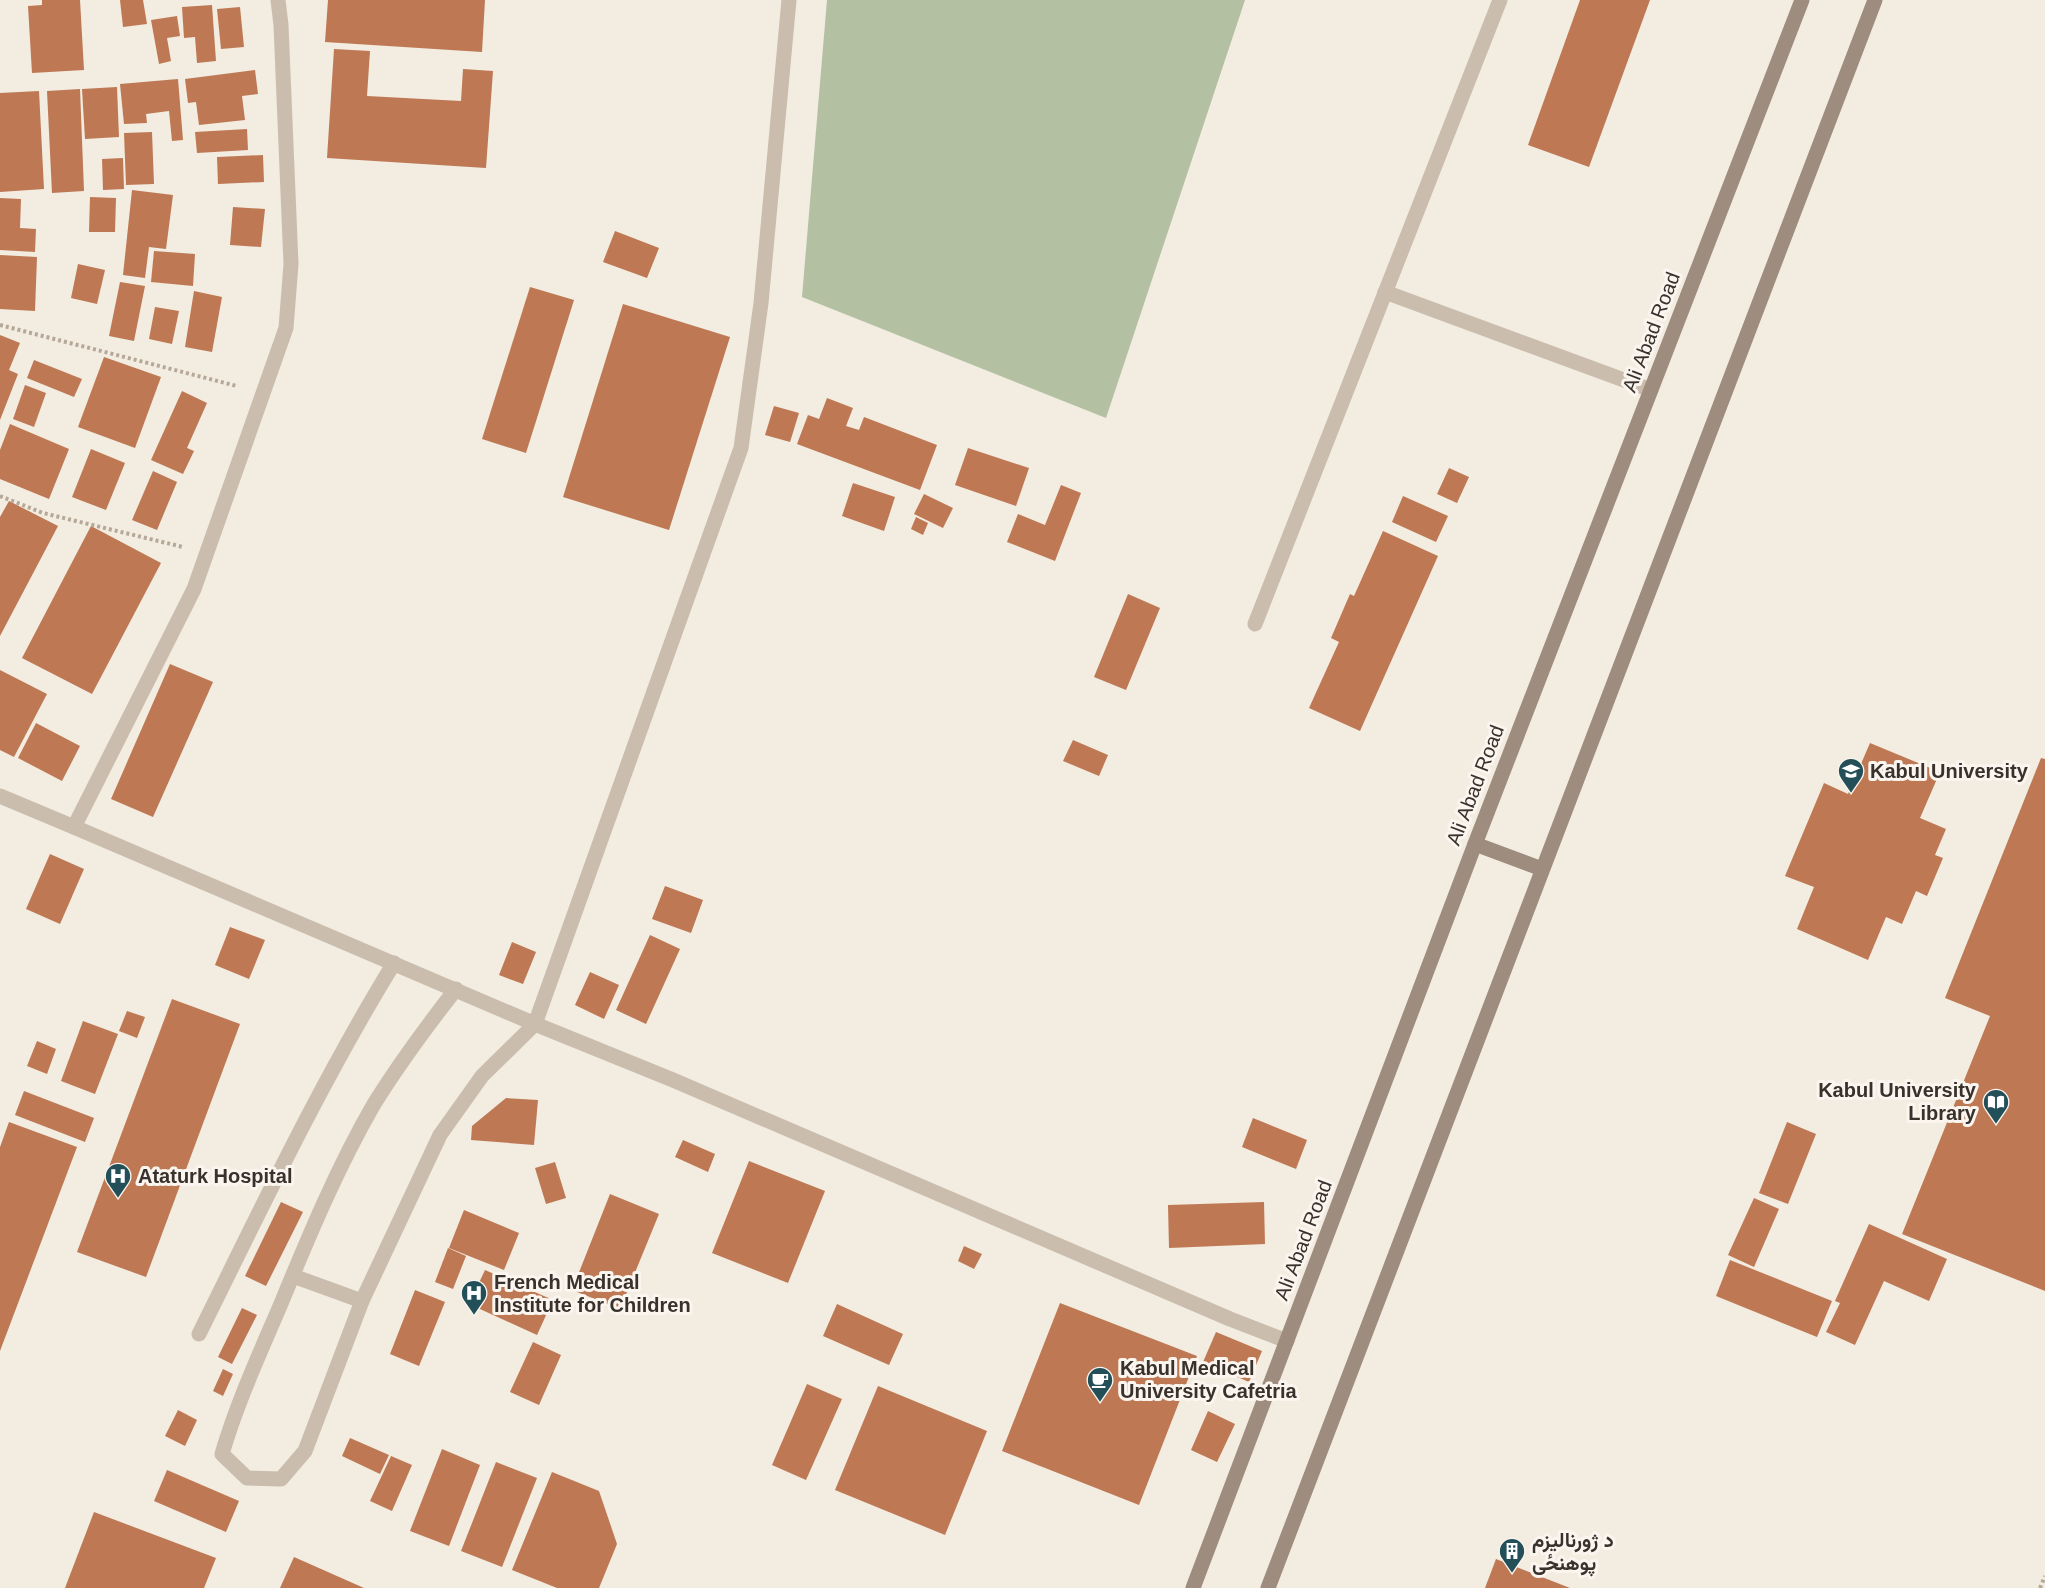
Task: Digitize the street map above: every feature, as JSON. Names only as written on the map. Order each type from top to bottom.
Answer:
[{"type":"street","points":[[74,827],[194,589],[286,328],[291,264],[278,0]]},
{"type":"street","points":[[456,990],[414,1043],[374,1105],[340,1171],[292,1276],[233,1418],[222,1454],[247,1478],[281,1479],[304,1451],[362,1301],[440,1135],[483,1076],[535,1024],[741,448],[761,303],[789,0]]},
{"type":"street","points":[[1255,624],[1500,0]]},
{"type":"street","name":"Ali Abad Road","points":[[1193,1588],[1475,844],[1802,0]]},
{"type":"street","points":[[1269,1588],[1875,0]]},
{"type":"street","points":[[1385,292],[1651,390]]},
{"type":"street","points":[[0,796],[1287,1341]]},
{"type":"street","points":[[1475,844],[1542,869]]},
{"type":"street","points":[[199,1334],[354,1030],[394,963]]},
{"type":"street","points":[[292,1276],[362,1301]]},
{"type":"path","points":[[0,325],[264,393]]},
{"type":"path","points":[[0,496],[43,513],[207,553]]},
{"type":"path","points":[[2040,1588],[2045,1576]]},
{"type":"green space","points":[[827,0],[1245,0],[1106,418],[802,297]]},
{"type":"building","points":[[42,0],[80,0],[84,70],[32,73],[28,6],[42,5]]},
{"type":"building","points":[[120,0],[143,0],[147,24],[123,27]]},
{"type":"building","points":[[328,0],[485,0],[482,52],[325,42]]},
{"type":"building","points":[[1580,0],[1650,0],[1589,167],[1528,145]]},
{"type":"building","points":[[212,5],[216,61],[197,63],[195,37],[184,38],[182,7]]},
{"type":"building","points":[[240,7],[244,47],[221,49],[217,9]]},
{"type":"building","points":[[177,16],[180,36],[167,38],[171,61],[159,64],[151,20]]},
{"type":"building","points":[[334,49],[370,51],[367,96],[461,101],[463,69],[493,71],[486,168],[327,158]]},
{"type":"building","points":[[255,70],[258,94],[242,96],[245,120],[199,125],[196,102],[188,103],[185,79]]},
{"type":"building","points":[[178,79],[183,140],[172,141],[169,111],[146,114],[147,123],[124,124],[120,84]]},
{"type":"building","points":[[117,87],[119,137],[85,139],[82,89]]},
{"type":"building","points":[[80,89],[84,191],[52,193],[47,91]]},
{"type":"building","points":[[39,91],[44,189],[0,192],[0,93]]},
{"type":"building","points":[[247,129],[248,150],[197,153],[195,132]]},
{"type":"building","points":[[152,132],[154,184],[126,185],[124,133]]},
{"type":"building","points":[[263,155],[264,182],[218,184],[217,157]]},
{"type":"building","points":[[123,158],[124,189],[103,190],[102,159]]},
{"type":"building","points":[[132,190],[173,195],[166,249],[149,247],[145,278],[123,275]]},
{"type":"building","points":[[90,197],[116,198],[115,232],[89,232]]},
{"type":"building","points":[[0,198],[21,199],[20,228],[36,229],[35,252],[0,250]]},
{"type":"building","points":[[233,207],[265,209],[261,247],[230,245]]},
{"type":"building","points":[[615,231],[659,248],[647,278],[603,262]]},
{"type":"building","points":[[154,251],[195,254],[193,286],[151,282]]},
{"type":"building","points":[[0,255],[37,257],[35,311],[0,309]]},
{"type":"building","points":[[78,264],[105,270],[97,304],[71,298]]},
{"type":"building","points":[[120,282],[145,286],[134,341],[109,336]]},
{"type":"building","points":[[530,287],[574,300],[526,453],[482,439]]},
{"type":"building","points":[[194,291],[222,297],[212,352],[185,347]]},
{"type":"building","points":[[623,304],[730,337],[669,530],[563,497]]},
{"type":"building","points":[[155,307],[179,311],[172,344],[149,339]]},
{"type":"building","points":[[0,335],[20,343],[9,370],[18,374],[0,420]]},
{"type":"building","points":[[104,357],[161,377],[135,448],[78,427]]},
{"type":"building","points":[[34,360],[82,379],[74,397],[27,378]]},
{"type":"building","points":[[25,385],[46,393],[34,427],[13,419]]},
{"type":"building","points":[[182,391],[207,403],[187,448],[194,451],[183,474],[151,460]]},
{"type":"building","points":[[827,398],[853,408],[846,426],[859,430],[864,417],[937,445],[920,490],[797,444],[808,415],[819,419]]},
{"type":"building","points":[[774,406],[799,413],[790,442],[765,435]]},
{"type":"building","points":[[10,424],[69,449],[49,499],[0,479],[0,450]]},
{"type":"building","points":[[968,448],[1029,468],[1016,506],[955,485]]},
{"type":"building","points":[[91,449],[125,463],[106,510],[72,497]]},
{"type":"building","points":[[1449,468],[1469,477],[1457,503],[1437,494]]},
{"type":"building","points":[[153,471],[177,482],[157,530],[132,520]]},
{"type":"building","points":[[853,483],[895,497],[884,531],[842,516]]},
{"type":"building","points":[[1061,485],[1081,493],[1055,561],[1007,542],[1018,514],[1045,525]]},
{"type":"building","points":[[924,494],[953,508],[943,528],[914,514]]},
{"type":"building","points":[[1403,496],[1448,516],[1436,542],[1392,522]]},
{"type":"building","points":[[9,501],[58,526],[0,636],[0,517]]},
{"type":"building","points":[[916,517],[928,523],[923,535],[911,529]]},
{"type":"building","points":[[91,526],[161,563],[92,694],[22,658]]},
{"type":"building","points":[[1383,531],[1438,556],[1360,731],[1309,708],[1339,642],[1331,638],[1350,594],[1354,596]]},
{"type":"building","points":[[1128,594],[1160,608],[1126,690],[1094,677]]},
{"type":"building","points":[[170,664],[213,682],[153,817],[111,799]]},
{"type":"building","points":[[0,670],[47,694],[14,757],[0,750]]},
{"type":"building","points":[[36,723],[80,746],[62,781],[18,758]]},
{"type":"building","points":[[1073,740],[1108,755],[1099,776],[1063,761]]},
{"type":"building","points":[[1870,743],[1940,772],[1920,818],[1946,829],[1935,855],[1943,858],[1927,896],[1916,891],[1902,924],[1886,917],[1868,960],[1797,929],[1814,887],[1785,876],[1824,783],[1848,794]]},
{"type":"building","name":"Kabul University Library","points":[[2041,758],[2045,759],[2045,1291],[1902,1234],[1990,1016],[1945,998]]},
{"type":"building","points":[[50,854],[84,869],[60,924],[26,909]]},
{"type":"building","points":[[665,886],[703,900],[691,933],[652,919]]},
{"type":"building","points":[[230,927],[265,940],[249,979],[215,965]]},
{"type":"building","points":[[650,935],[680,949],[646,1024],[616,1010]]},
{"type":"building","points":[[512,942],[536,952],[523,984],[499,975]]},
{"type":"building","points":[[590,972],[619,985],[604,1019],[575,1005]]},
{"type":"building","points":[[172,999],[240,1024],[146,1277],[77,1252]]},
{"type":"building","points":[[127,1011],[145,1017],[137,1038],[119,1031]]},
{"type":"building","points":[[83,1021],[118,1034],[95,1094],[61,1081]]},
{"type":"building","points":[[37,1041],[56,1049],[47,1074],[27,1066]]},
{"type":"building","points":[[24,1091],[94,1118],[85,1142],[15,1115]]},
{"type":"building","points":[[506,1098],[538,1100],[534,1145],[471,1140],[472,1126]]},
{"type":"building","points":[[1253,1118],[1307,1140],[1296,1169],[1242,1147]]},
{"type":"building","points":[[9,1122],[77,1147],[0,1351],[0,1147]]},
{"type":"building","points":[[1787,1122],[1816,1134],[1788,1204],[1759,1193]]},
{"type":"building","points":[[683,1140],[715,1154],[708,1172],[675,1157]]},
{"type":"building","points":[[749,1161],[825,1191],[788,1283],[712,1253]]},
{"type":"building","points":[[555,1162],[566,1198],[546,1204],[535,1168]]},
{"type":"building","points":[[610,1194],[659,1214],[620,1309],[572,1290]]},
{"type":"building","points":[[1754,1198],[1779,1209],[1754,1267],[1728,1255]]},
{"type":"building","points":[[281,1202],[303,1212],[266,1286],[245,1276]]},
{"type":"building","points":[[1264,1202],[1265,1244],[1169,1248],[1168,1205]]},
{"type":"building","points":[[464,1210],[519,1233],[504,1270],[449,1248]]},
{"type":"building","points":[[1869,1224],[1947,1259],[1929,1301],[1884,1281],[1855,1345],[1826,1332],[1840,1303],[1835,1301]]},
{"type":"building","points":[[964,1246],[982,1254],[974,1269],[958,1261]]},
{"type":"building","points":[[448,1248],[466,1256],[453,1289],[435,1282]]},
{"type":"building","points":[[1730,1260],[1832,1301],[1817,1337],[1716,1296]]},
{"type":"building","points":[[485,1270],[553,1300],[537,1335],[469,1304]]},
{"type":"building","points":[[415,1290],[445,1302],[419,1366],[390,1354]]},
{"type":"building","name":"Kabul Medical University Cafetria","points":[[1060,1303],[1197,1356],[1139,1505],[1002,1451]]},
{"type":"building","points":[[837,1304],[903,1334],[889,1365],[823,1336]]},
{"type":"building","points":[[242,1308],[257,1315],[232,1364],[218,1357]]},
{"type":"building","points":[[1216,1332],[1262,1351],[1249,1382],[1203,1362]]},
{"type":"building","points":[[533,1342],[561,1355],[539,1405],[510,1392]]},
{"type":"building","points":[[223,1369],[233,1374],[223,1396],[213,1391]]},
{"type":"building","points":[[807,1384],[842,1399],[806,1480],[772,1465]]},
{"type":"building","points":[[878,1386],[987,1431],[945,1535],[835,1490]]},
{"type":"building","points":[[178,1410],[197,1420],[185,1446],[165,1436]]},
{"type":"building","points":[[1208,1411],[1235,1424],[1217,1462],[1191,1450]]},
{"type":"building","points":[[350,1438],[389,1455],[380,1474],[342,1456]]},
{"type":"building","points":[[442,1449],[480,1465],[449,1546],[410,1531]]},
{"type":"building","points":[[391,1456],[412,1465],[392,1511],[370,1501]]},
{"type":"building","points":[[496,1462],[537,1478],[502,1567],[461,1551]]},
{"type":"building","points":[[167,1470],[239,1501],[226,1532],[154,1501]]},
{"type":"building","points":[[552,1472],[599,1491],[617,1544],[599,1588],[557,1588],[512,1570]]},
{"type":"building","points":[[94,1512],[216,1558],[204,1588],[65,1588]]},
{"type":"building","points":[[294,1557],[364,1588],[280,1588]]},
{"type":"building","name":"د ژورنالیزم پوهنحٔی","points":[[1496,1559],[1570,1588],[1485,1588]]},
{"type":"place","name":"Kabul University","points":[[1851,794]]},
{"type":"place","name":"Kabul University Library","points":[[1996,1125]]},
{"type":"place","name":"Ataturk Hospital","points":[[118,1199]]},
{"type":"place","name":"French Medical Institute for Children","points":[[474,1316]]},
{"type":"place","name":"Kabul Medical University Cafetria","points":[[1100,1403]]},
{"type":"place","name":"د ژورنالیزم پوهنحٔی","points":[[1512,1574]]}]
